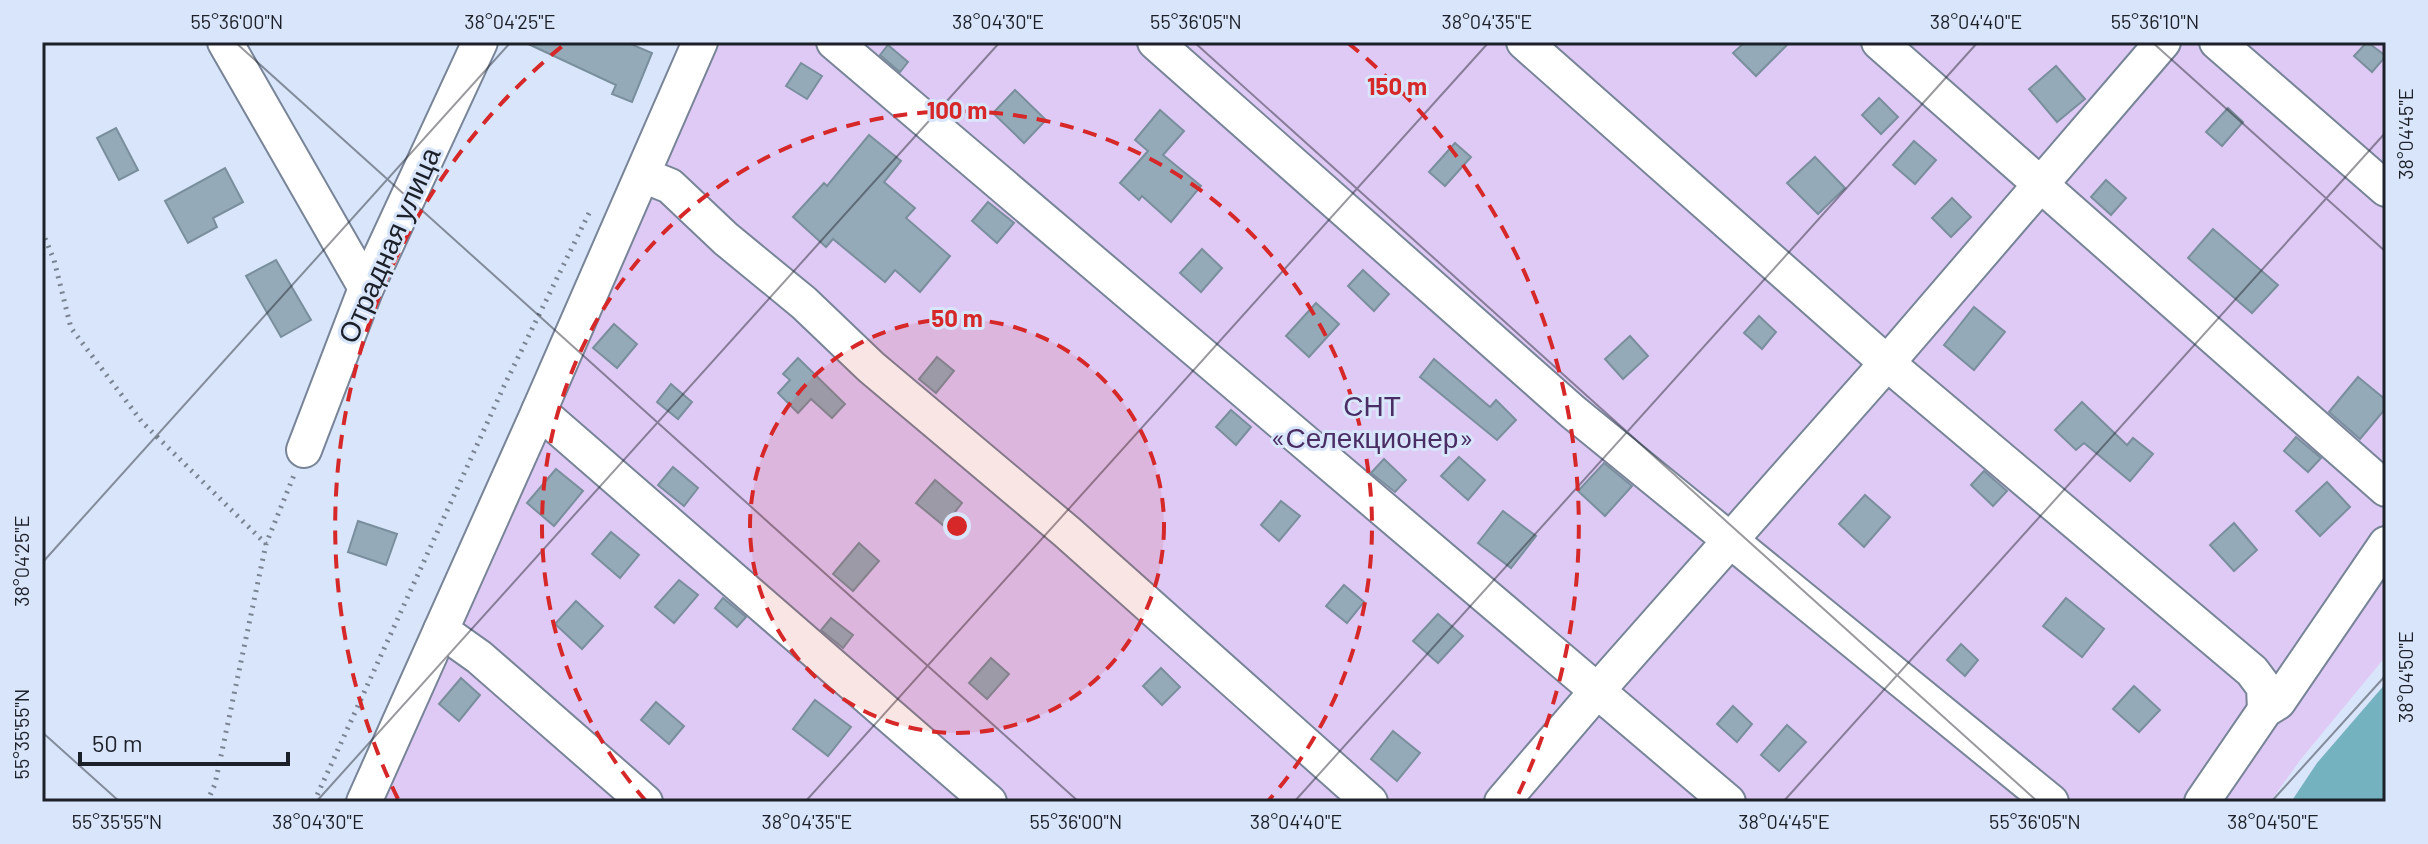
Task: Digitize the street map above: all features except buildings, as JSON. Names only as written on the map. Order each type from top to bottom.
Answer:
[{"type":"lane","points":[[225,42],[366,288]]},
{"type":"lane","name":"Отрадная улица","points":[[304,450],[366,288],[480,42]]},
{"type":"lane","points":[[364,802],[700,42]]},
{"type":"lane","points":[[834,42],[1728,802]]},
{"type":"lane","points":[[1155,42],[1573,412],[2051,802]]},
{"type":"lane","points":[[1524,42],[1887,363],[2252,671],[2264,687],[2265,710]]},
{"type":"lane","points":[[1879,42],[2386,489]]},
{"type":"lane","points":[[1502,802],[1887,363],[2163,42]]},
{"type":"lane","points":[[2217,42],[2386,189]]},
{"type":"lane","points":[[643,175],[670,186],[726,239],[804,303],[871,367],[1067,532],[1370,802]]},
{"type":"lane","points":[[539,411],[989,802]]},
{"type":"lane","points":[[2202,802],[2265,710],[2278,702],[2386,544]]},
{"type":"lane","points":[[441,630],[479,657],[645,802]]},
{"type":"path","points":[[314,802],[504,386],[593,205]]},
{"type":"path","points":[[42,231],[54,260],[71,328],[142,422],[266,544]]},
{"type":"path","points":[[207,802],[215,784],[266,544],[304,450]]},
{"type":"green space","name":"СНТ «Селекционер»","points":[[695,42],[2386,42],[2386,656],[2301,759],[2270,802],[358,802]]},
{"type":"water","points":[[2386,683],[2386,802],[2291,802],[2317,763]]}]
